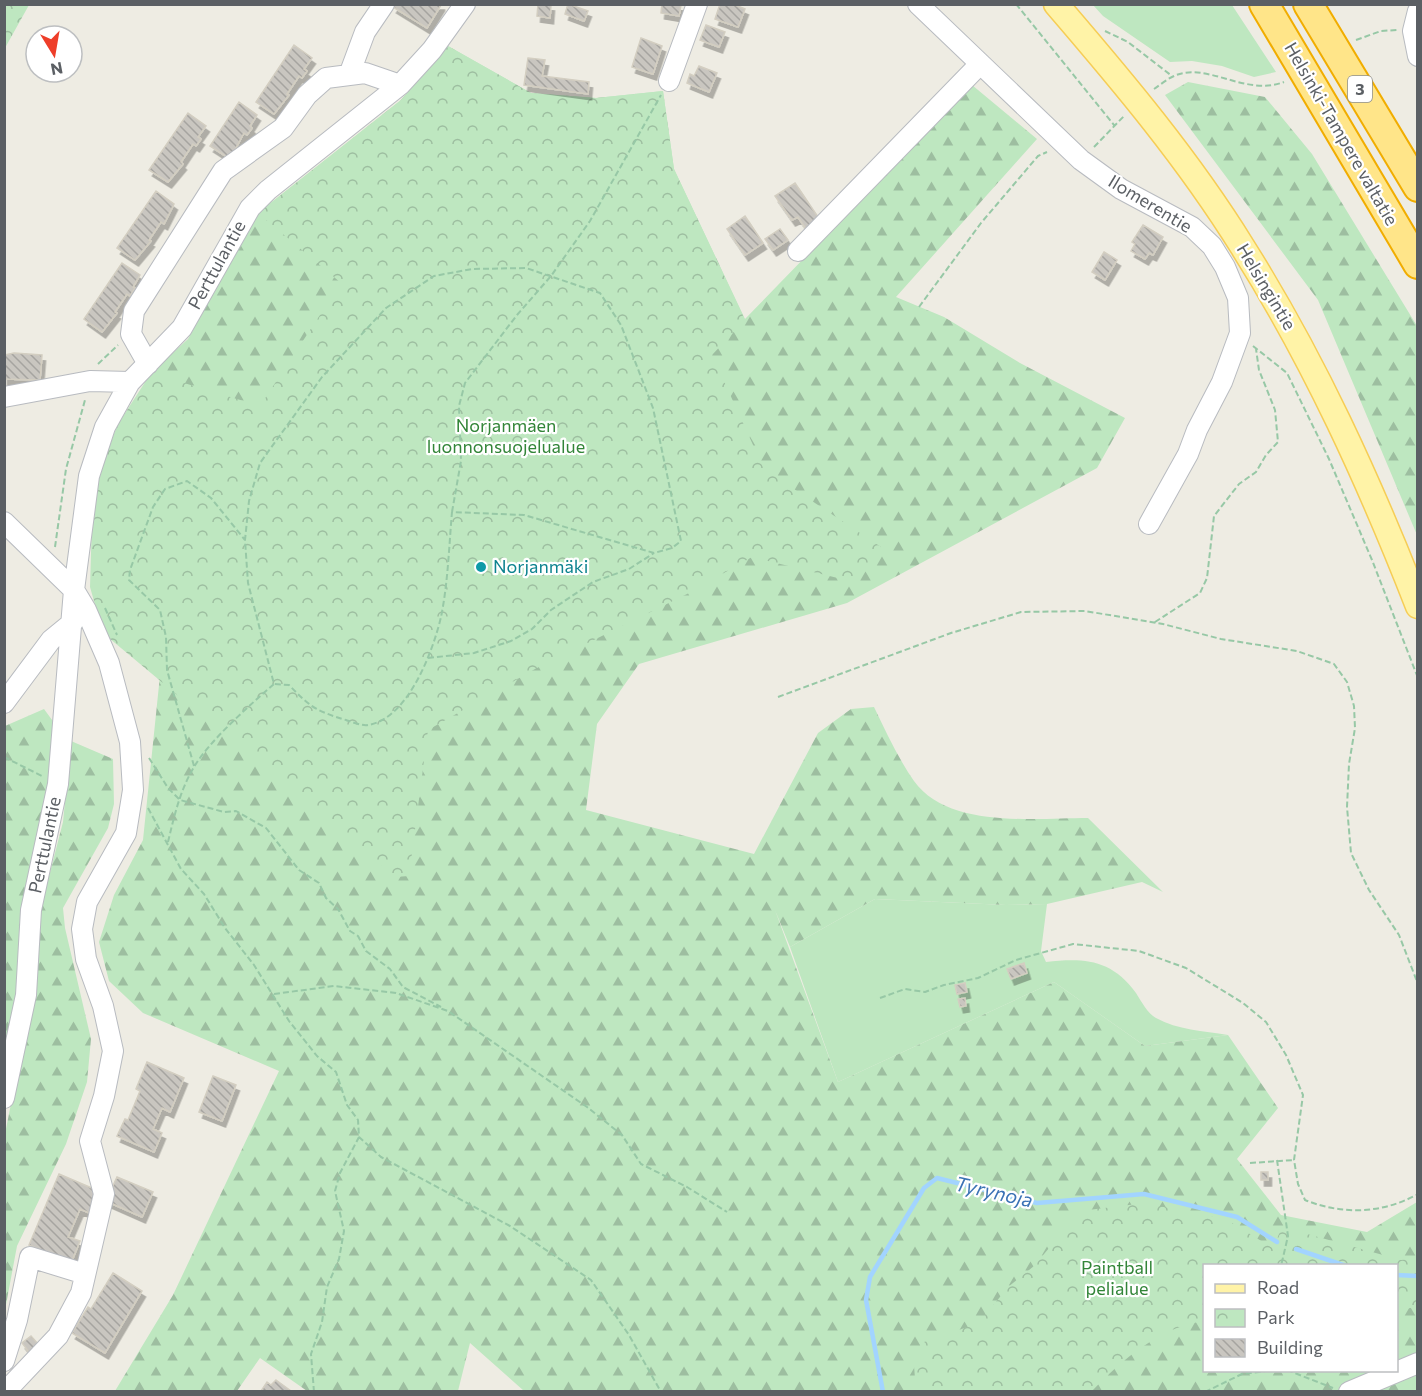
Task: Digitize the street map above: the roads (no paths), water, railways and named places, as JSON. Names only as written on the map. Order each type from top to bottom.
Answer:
[{"type":"highway","name":"Helsinki-Tampere valtatie","points":[[1264,4],[1418,264]]},
{"type":"highway","name":"Helsinki-Tampere valtatie","points":[[1308,4],[1418,187]]},
{"type":"main road","name":"Helsingintie","points":[[1056,4],[1119,76],[1161,129],[1242,246],[1308,360],[1340,421],[1418,606]]},
{"type":"street","points":[[349,75],[365,32],[384,4]]},
{"type":"street","name":"Perttulantie","points":[[4,1098],[26,995],[31,910],[58,784],[74,590],[88,476],[105,427],[130,382],[182,328],[249,208],[276,183],[400,85],[432,50],[465,4]]},
{"type":"street","points":[[669,81],[697,4]]},
{"type":"street","name":"Ilomerentie","points":[[918,4],[1081,160],[1121,189],[1192,227],[1212,246],[1238,298],[1240,333],[1222,382],[1197,430],[1188,454],[1149,524]]},
{"type":"street","points":[[1418,11],[1413,31],[1418,56]]},
{"type":"street","points":[[798,251],[980,64]]},
{"type":"street","points":[[148,364],[131,334],[135,311],[223,171],[283,128],[307,95],[326,78],[365,73],[400,85]]},
{"type":"street","points":[[4,397],[90,381],[130,382]]},
{"type":"street","points":[[4,522],[74,590],[99,638],[109,663],[130,742],[131,798],[126,833],[87,902],[82,929],[87,959],[113,1051],[104,1096],[90,1141],[105,1194],[81,1293],[58,1336],[5,1392]]},
{"type":"street","points":[[4,703],[51,640],[73,622]]},
{"type":"street","points":[[4,1361],[17,1320],[30,1257],[85,1274]]},
{"type":"street","points":[[1398,1371],[1418,1363]]},
{"type":"street","points":[[1349,1392],[1397,1372]]},
{"type":"waterway","name":"Tyrynoja","points":[[883,1392],[866,1300],[870,1277],[924,1188],[937,1178],[1037,1203],[1144,1194],[1237,1217],[1277,1242]]},
{"type":"waterway","name":"Tyrynoja","points":[[1296,1249],[1340,1264]]},
{"type":"waterway","name":"Tyrynoja","points":[[1398,1275],[1418,1276]]},
{"type":"place","name":"Norjanmäki","points":[[481,567]]},
{"type":"park label","name":"Norjanmäen luonnonsuojelualue","points":[[506,436]]},
{"type":"park label","name":"Paintball pelialue","points":[[1117,1278]]}]
